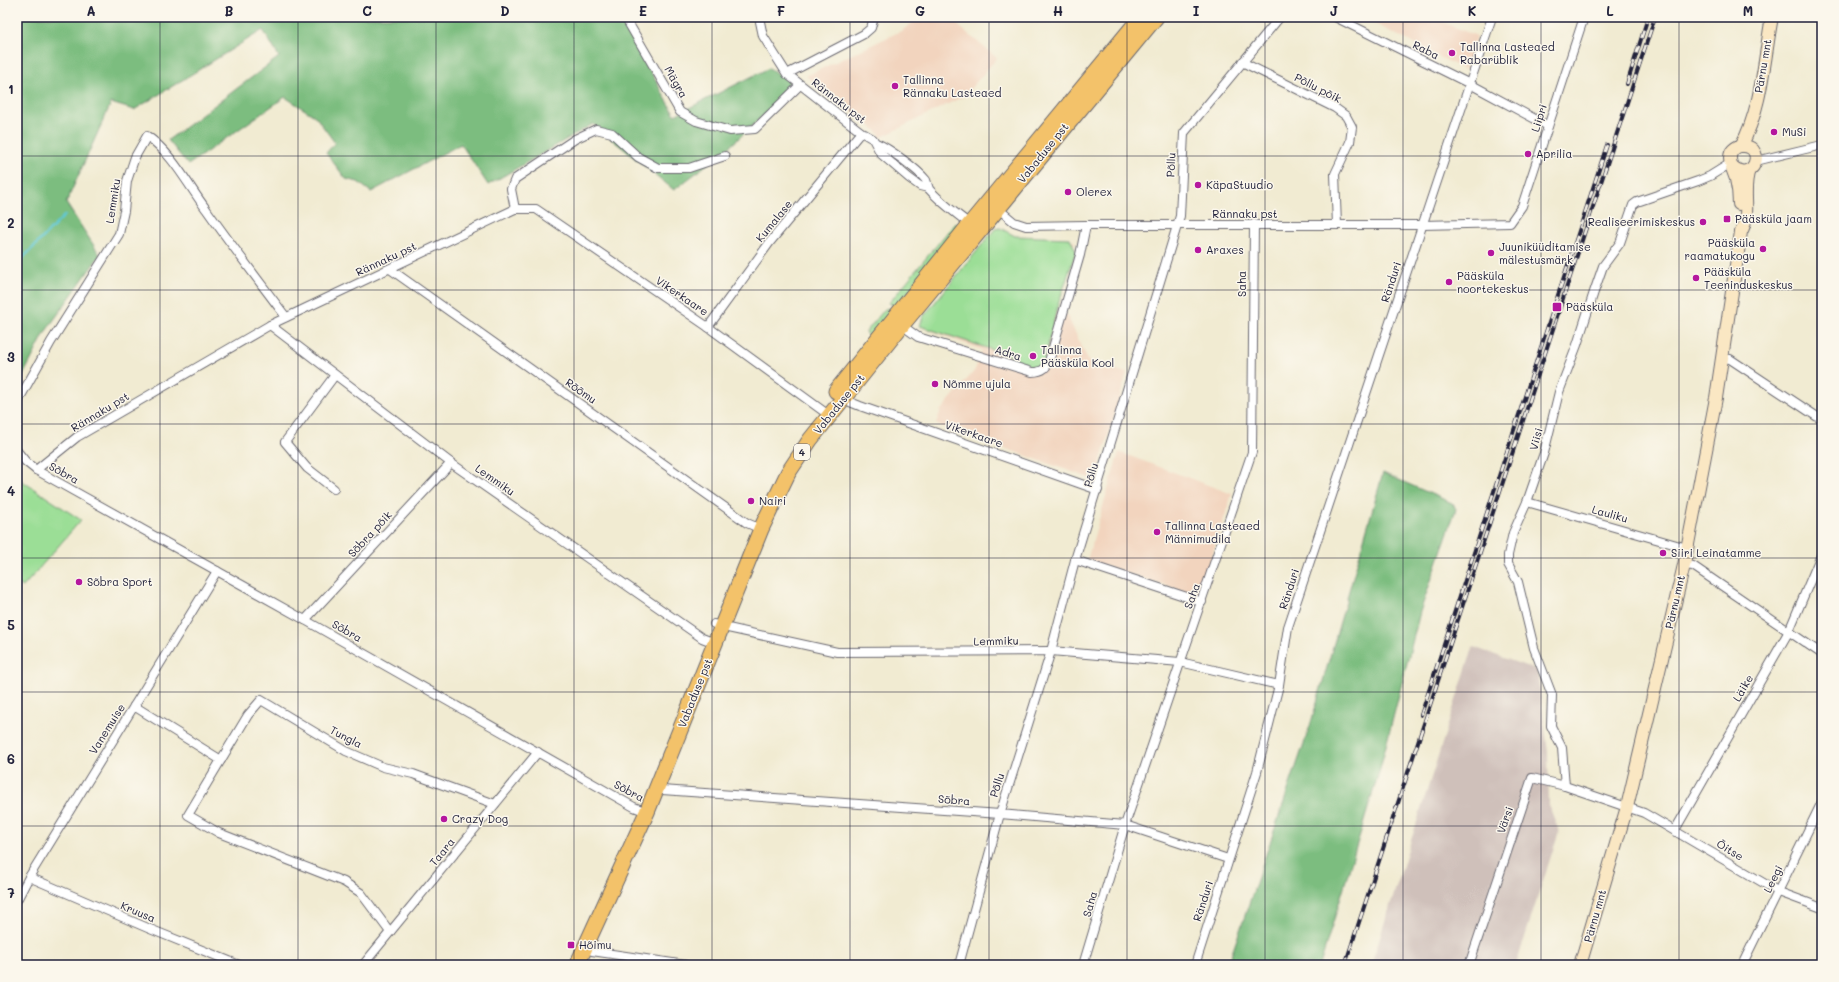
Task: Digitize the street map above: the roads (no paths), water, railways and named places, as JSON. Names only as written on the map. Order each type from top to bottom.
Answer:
[{"type":"highway","name":"Vabaduse pst","points":[[994,204],[1141,17]]},
{"type":"highway","name":"Vabaduse pst","points":[[577,965],[653,787],[757,527],[788,473],[826,413],[898,322],[994,204],[1156,17]]},
{"type":"highway","name":"Vabaduse pst","points":[[826,413],[844,397],[898,322]]},
{"type":"highway","name":"Vabaduse pst","points":[[568,965],[643,811]]},
{"type":"main road","name":"Pärnu mnt","points":[[1741,146],[1755,114],[1772,17]]},
{"type":"main road","name":"Pärnu mnt","points":[[1580,965],[1627,807],[1684,565],[1707,452],[1723,358],[1740,232],[1744,225],[1746,212],[1746,179],[1753,161],[1756,133],[1755,114]]},
{"type":"main road","points":[[1741,146],[1746,146],[1753,161],[1742,172],[1736,170],[1731,164],[1730,156],[1732,151],[1741,146]]},
{"type":"main road","name":"Pärnu mnt","points":[[1731,164],[1739,202],[1737,224],[1740,232]]},
{"type":"street","name":"Mägra","points":[[625,17],[680,112],[696,121],[730,131],[755,129]]},
{"type":"street","points":[[759,17],[763,36],[787,74],[800,85]]},
{"type":"street","points":[[787,74],[864,34],[871,28],[874,17]]},
{"type":"street","name":"Põllu","points":[[959,965],[1000,814],[1051,651],[1075,560],[1098,490],[1180,216],[1184,133],[1280,17]]},
{"type":"street","name":"Raba","points":[[1335,17],[1470,84],[1548,126]]},
{"type":"street","points":[[1422,225],[1492,17]]},
{"type":"street","name":"Liipri","points":[[1510,223],[1522,206],[1584,17]]},
{"type":"street","name":"Põllu põik","points":[[1242,62],[1335,108],[1346,116],[1352,127],[1350,142],[1335,174],[1337,225]]},
{"type":"street","name":"Rännaku pst","points":[[755,129],[800,85],[861,132],[873,139],[881,154],[920,186],[928,188],[950,209],[974,228]]},
{"type":"street","points":[[515,209],[511,189],[515,179],[575,139],[596,129],[612,133],[638,157],[658,168],[689,168],[725,156]]},
{"type":"street","name":"Kumalase","points":[[708,327],[770,242],[861,132]]},
{"type":"street","name":"Lemmiku","points":[[17,403],[52,342],[119,234],[124,210],[127,181],[135,157],[147,136],[158,144],[172,161],[236,252],[286,317]]},
{"type":"street","points":[[1753,161],[1822,145]]},
{"type":"street","name":"Viisi","points":[[1565,786],[1562,748],[1551,726],[1552,695],[1534,648],[1518,582],[1508,564],[1509,547],[1544,453],[1559,392],[1577,345],[1603,266],[1620,244],[1633,205],[1637,202],[1710,176],[1731,164]]},
{"type":"street","name":"Rännaku pst","points":[[994,204],[1014,222],[1026,226],[1254,224],[1422,225],[1510,223]]},
{"type":"street","name":"Rännaku pst","points":[[36,470],[77,437],[270,325],[515,209]]},
{"type":"street","name":"Vikerkaare","points":[[515,209],[536,209],[708,327],[826,413]]},
{"type":"street","name":"Saha","points":[[1083,965],[1125,825],[1252,452],[1254,224]]},
{"type":"street","name":"Adra","points":[[898,322],[918,337],[1032,372],[1040,372],[1045,369],[1050,358],[1081,250],[1086,225]]},
{"type":"street","name":"Ränduri","points":[[1195,965],[1257,772],[1279,685],[1288,627],[1422,225]]},
{"type":"street","name":"Rõõmu","points":[[390,269],[747,523],[757,527]]},
{"type":"street","name":"Lemmiku","points":[[270,325],[451,463],[711,642]]},
{"type":"street","points":[[1723,358],[1730,359],[1822,420]]},
{"type":"street","points":[[334,490],[307,468],[285,442],[335,374]]},
{"type":"street","name":"Vikerkaare","points":[[844,397],[850,402],[860,406],[1098,490]]},
{"type":"street","points":[[17,451],[26,462],[36,470]]},
{"type":"street","name":"Sõbra põik","points":[[305,620],[451,463]]},
{"type":"street","name":"Sõbra","points":[[36,470],[643,811]]},
{"type":"street","name":"Lauliku","points":[[1527,502],[1687,548]]},
{"type":"street","name":"Läike","points":[[1675,830],[1789,631],[1822,553]]},
{"type":"street","points":[[1075,560],[1202,602]]},
{"type":"street","points":[[1684,565],[1694,566],[1822,654]]},
{"type":"street","name":"Vanemuise","points":[[17,900],[29,877],[217,571]]},
{"type":"street","name":"Lemmiku","points":[[718,625],[837,652],[1051,651],[1180,662],[1279,685]]},
{"type":"street","name":"Tungla","points":[[390,932],[361,893],[344,882],[219,833],[188,815],[248,715],[261,700],[346,752],[383,767],[413,774],[495,804]]},
{"type":"street","points":[[134,706],[221,760]]},
{"type":"street","name":"Taara","points":[[363,965],[538,752]]},
{"type":"street","name":"Värsi","points":[[1468,965],[1532,778],[1565,786],[1627,807]]},
{"type":"street","name":"Sõbra","points":[[653,787],[1125,825],[1228,859]]},
{"type":"street","name":"Leegi","points":[[1742,965],[1822,802]]},
{"type":"street","name":"Õitse","points":[[1627,807],[1644,813],[1675,830],[1779,892],[1822,908]]},
{"type":"street","name":"Kruusa","points":[[29,877],[239,965]]},
{"type":"street","points":[[584,949],[686,965]]},
{"type":"waterway","points":[[17,264],[65,215]]},
{"type":"railway","points":[[1627,84],[1648,17]]},
{"type":"railway","points":[[1345,965],[1655,17]]},
{"type":"railway","points":[[1421,715],[1607,145]]},
{"type":"place","name":"Tallinna Lasteaed Rabarüblik","points":[[1452,53]]},
{"type":"place","name":"Tallinna Rännaku Lasteaed","points":[[895,86]]},
{"type":"place","name":"MuSi","points":[[1774,132]]},
{"type":"place","name":"Aprilia","points":[[1528,154]]},
{"type":"place","name":"KäpaStuudio","points":[[1198,185]]},
{"type":"place","name":"Olerex","points":[[1068,192]]},
{"type":"place","name":"Pääsküla jaam","points":[[1727,219]]},
{"type":"place","name":"Realiseerimiskeskus","points":[[1703,222]]},
{"type":"place","name":"Pääsküla raamatukogu","points":[[1763,249]]},
{"type":"place","name":"Araxes","points":[[1198,250]]},
{"type":"place","name":"Juuniküüditamise mälestusmärk","points":[[1491,253]]},
{"type":"place","name":"Pääsküla Teeninduskeskus","points":[[1696,278]]},
{"type":"place","name":"Pääsküla noortekeskus","points":[[1449,282]]},
{"type":"place","name":"Pääsküla","points":[[1557,307]]},
{"type":"place","name":"Tallinna Pääsküla Kool","points":[[1033,356]]},
{"type":"place","name":"Nõmme ujula","points":[[935,384]]},
{"type":"place","name":"Nairi","points":[[751,501]]},
{"type":"place","name":"Tallinna Lasteaed Männimudila","points":[[1157,532]]},
{"type":"place","name":"Siiri Leinatamme","points":[[1663,553]]},
{"type":"place","name":"Sõbra Sport","points":[[79,582]]},
{"type":"place","name":"Crazy Dog","points":[[444,819]]},
{"type":"place","name":"Hõimu","points":[[571,945]]}]
